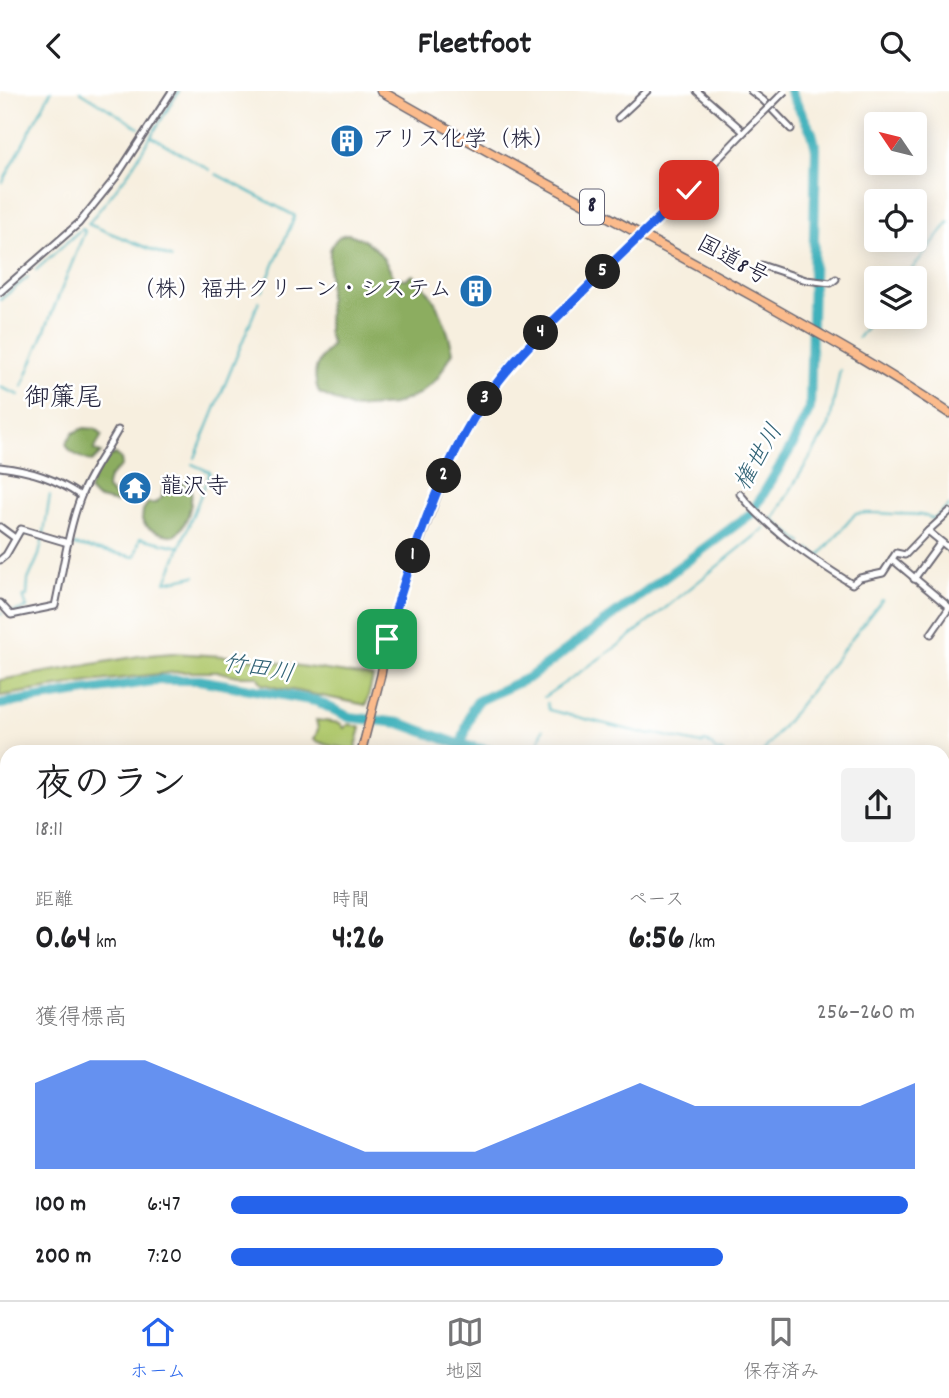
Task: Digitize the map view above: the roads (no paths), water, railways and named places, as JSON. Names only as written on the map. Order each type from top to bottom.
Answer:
[{"type":"highway","name":"国道8号","points":[[381,91],[468,142],[642,234],[830,339],[949,413]]},
{"type":"main road","points":[[363,745],[387,639],[404,583],[448,466],[471,422],[510,365],[642,234]]},
{"type":"street","points":[[0,292],[79,223],[116,177],[172,91]]},
{"type":"street","points":[[618,118],[647,91]]},
{"type":"street","points":[[697,91],[744,132]]},
{"type":"street","points":[[751,91],[790,129]]},
{"type":"street","points":[[642,234],[689,190],[785,91]]},
{"type":"street","points":[[761,265],[806,280],[833,281]]},
{"type":"street","points":[[0,603],[11,615],[55,606],[80,496],[118,430]]},
{"type":"street","points":[[0,467],[28,470],[50,477],[80,496]]},
{"type":"street","points":[[740,494],[761,519],[852,584],[860,577],[883,573],[897,553],[905,555],[949,512]]},
{"type":"street","points":[[0,527],[15,538]]},
{"type":"street","points":[[0,560],[6,555],[21,529],[68,543]]},
{"type":"street","points":[[928,531],[949,548]]},
{"type":"street","points":[[914,579],[941,542]]},
{"type":"street","points":[[892,559],[949,607],[931,634]]},
{"type":"waterway","points":[[3,182],[51,91]]},
{"type":"waterway","points":[[80,91],[139,128]]},
{"type":"waterway","points":[[172,258],[88,224],[127,175],[179,91]]},
{"type":"waterway","name":"権世川","points":[[461,745],[472,710],[478,701],[530,677],[752,513],[793,444],[810,408],[816,149],[812,133],[790,91]]},
{"type":"waterway","points":[[152,137],[210,170]]},
{"type":"waterway","points":[[216,174],[295,216],[262,292]]},
{"type":"waterway","points":[[914,266],[949,222]]},
{"type":"waterway","points":[[22,387],[85,231],[79,231],[36,270]]},
{"type":"waterway","points":[[0,300],[28,277]]},
{"type":"waterway","points":[[195,458],[259,301]]},
{"type":"waterway","points":[[858,338],[865,329]]},
{"type":"waterway","points":[[802,543],[773,519],[829,426],[840,370]]},
{"type":"waterway","points":[[0,387],[19,395]]},
{"type":"waterway","points":[[192,464],[210,472],[166,582],[195,576]]},
{"type":"waterway","points":[[13,612],[27,608],[23,596],[27,596],[28,580],[39,555],[50,495]]},
{"type":"waterway","points":[[809,549],[819,556],[855,514],[915,515],[934,519],[949,506]]},
{"type":"waterway","points":[[544,697],[622,643],[765,528]]},
{"type":"waterway","points":[[73,545],[135,557],[140,538],[180,547]]},
{"type":"waterway","points":[[768,745],[882,600]]},
{"type":"waterway","name":"竹田川","points":[[0,704],[159,680],[199,680],[316,701],[349,717],[400,723],[461,745]]},
{"type":"waterway","points":[[547,703],[549,710],[650,735],[712,745]]},
{"type":"waterway","points":[[538,745],[543,729]]},
{"type":"place","name":"アリス化学（株）","points":[[347,141]]},
{"type":"place","name":"（株）福井クリーン・システム","points":[[476,291]]},
{"type":"place","name":"龍沢寺","points":[[135,488]]},
{"type":"district","name":"御簾尾","points":[[63,399]]}]
